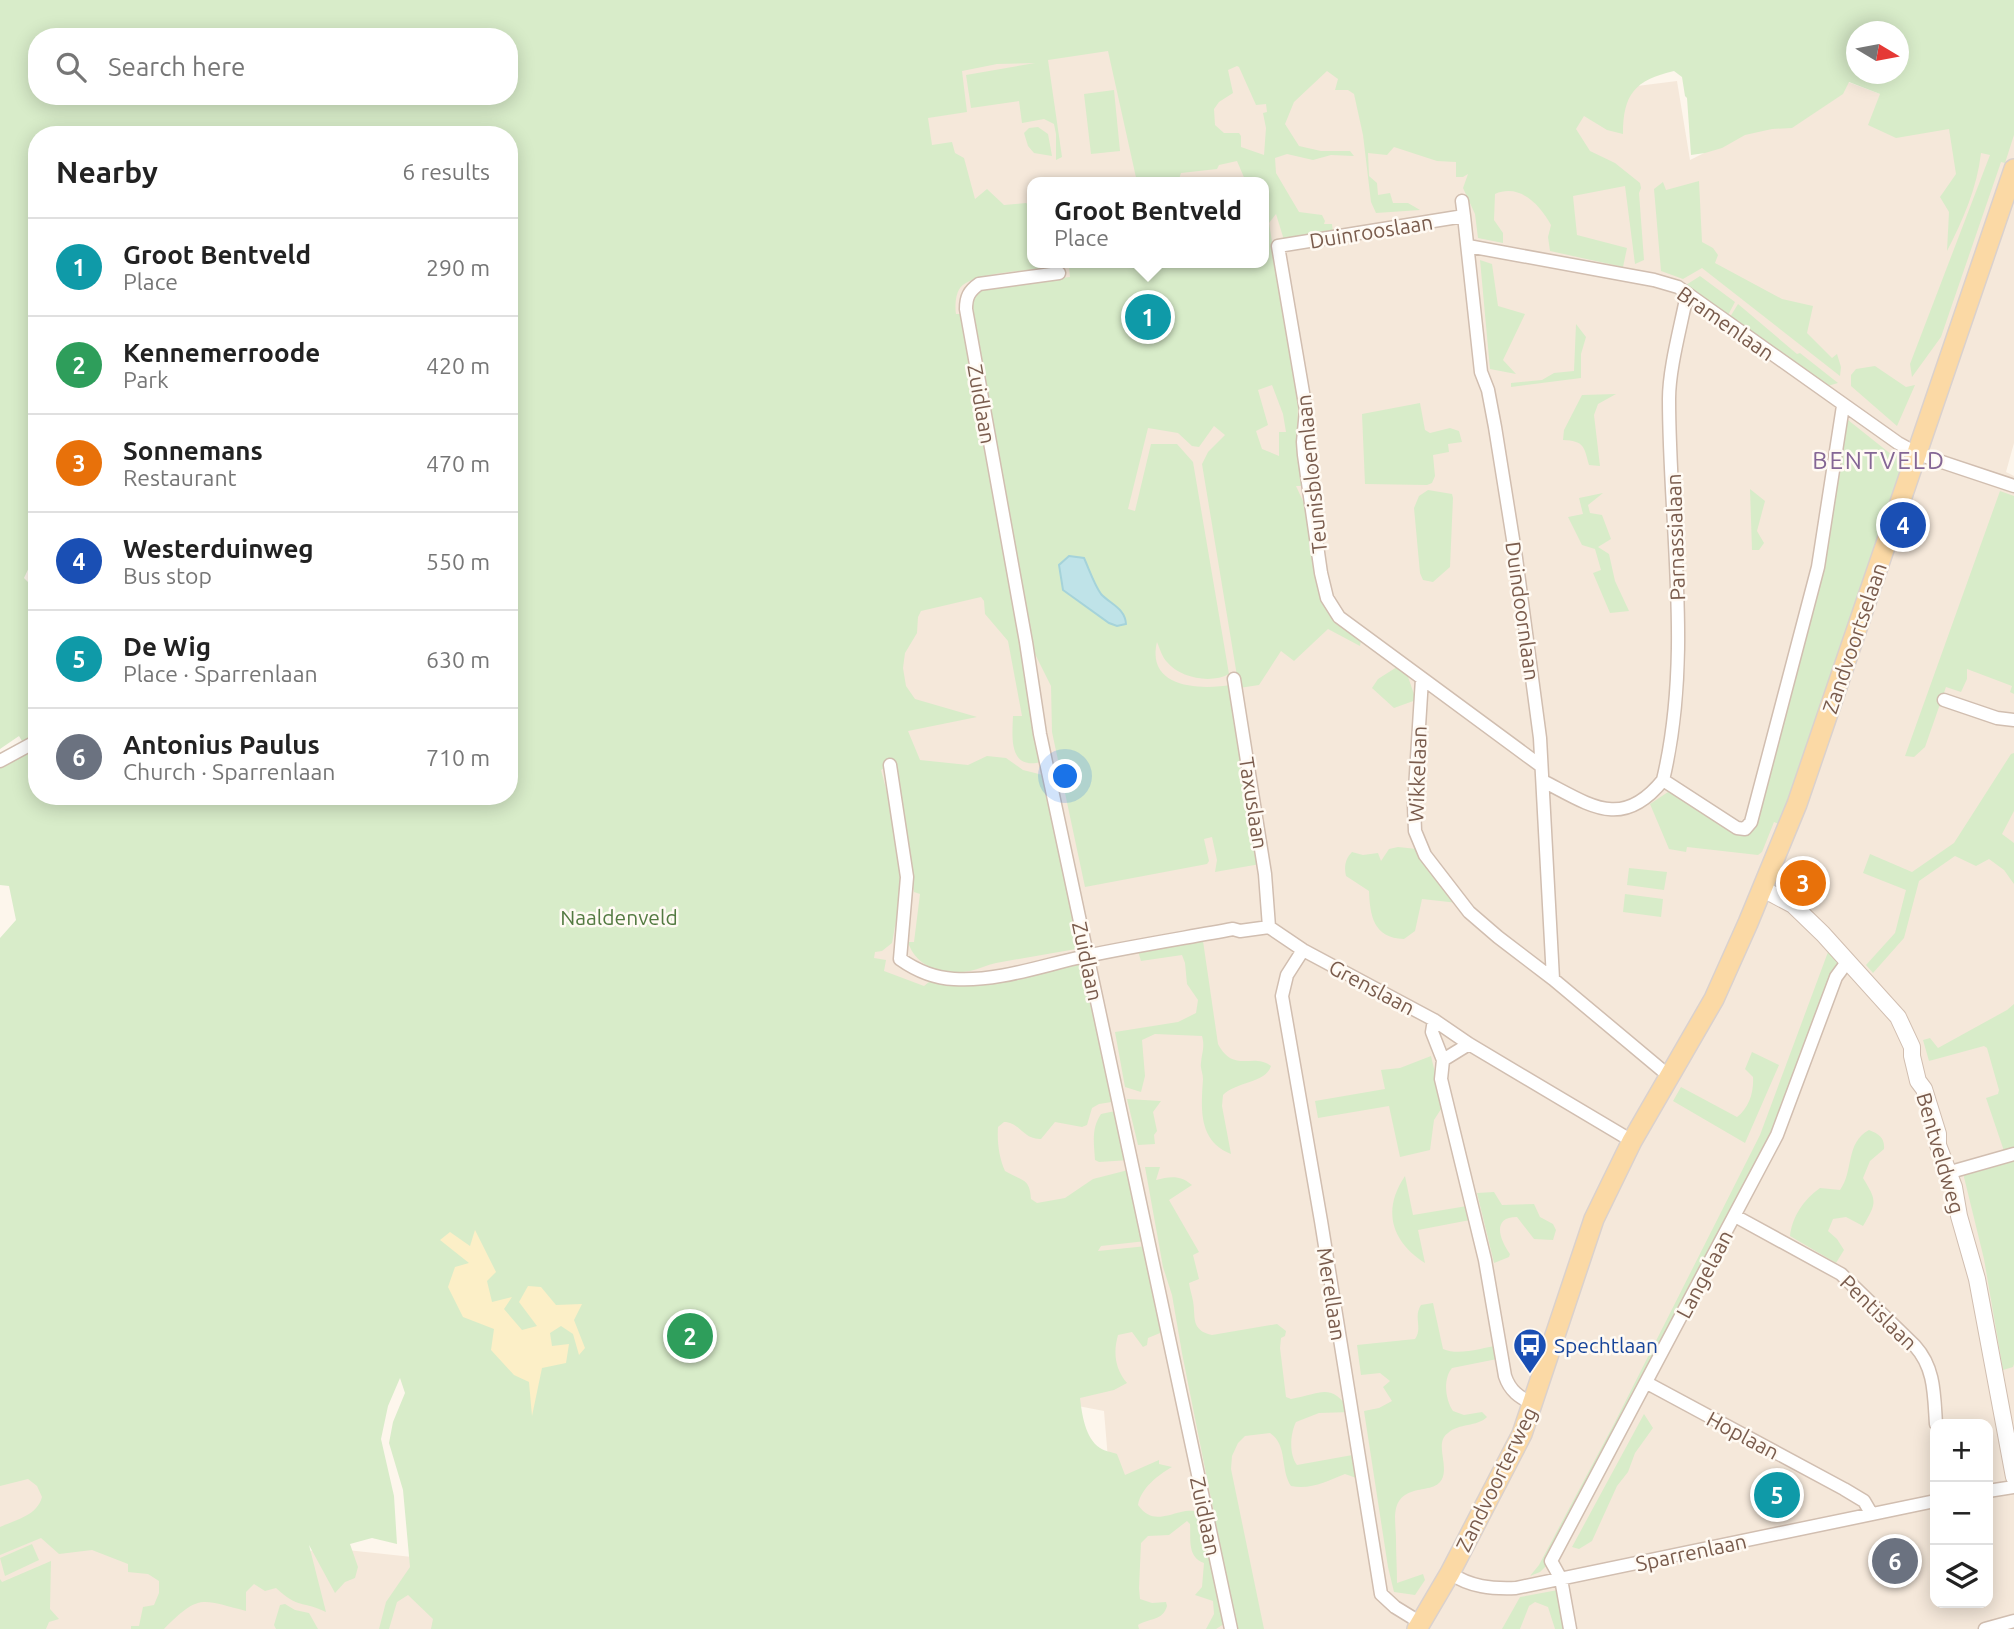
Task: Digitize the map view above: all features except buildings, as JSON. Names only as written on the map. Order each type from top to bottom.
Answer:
[{"type":"main road","name":"Zandvoortselaan","points":[[1665,1084],[1713,999],[1763,889],[1797,804],[2014,169]]},
{"type":"main road","name":"Zandvoorterweg","points":[[1419,1626],[1515,1449],[1583,1247],[1632,1141],[1665,1084]]},
{"type":"street","points":[[1462,201],[1468,246]]},
{"type":"street","name":"Duinrooslaan","points":[[1278,246],[1464,216]]},
{"type":"street","name":"Teunisbloemlaan","points":[[1278,246],[1306,410],[1304,455],[1327,598],[1339,617],[1541,766]]},
{"type":"street","name":"Bramenlaan","points":[[1468,246],[1678,287],[1843,406],[1918,454],[2014,486]]},
{"type":"street","name":"Duindoornlaan","points":[[1468,246],[1481,372],[1490,396],[1516,558],[1537,715],[1553,979]]},
{"type":"street","name":"Zuidlaan","points":[[1059,273],[979,284],[970,291],[966,299],[968,322],[1040,734],[1231,1629]]},
{"type":"street","name":"Parnassialaan","points":[[1663,780],[1675,699],[1679,628],[1669,397],[1687,294]]},
{"type":"street","points":[[1543,781],[1587,803],[1612,810],[1625,810],[1650,796],[1663,780],[1737,828],[1745,829],[1755,812],[1818,567],[1843,406]]},
{"type":"street","name":"Taxuslaan","points":[[1234,679],[1265,874],[1269,927]]},
{"type":"street","name":"Wikkelaan","points":[[1422,679],[1414,805],[1415,831],[1424,855],[1469,912],[1553,979],[1665,1084]]},
{"type":"street","points":[[1944,699],[1997,718],[2014,720]]},
{"type":"street","points":[[0,761],[28,746]]},
{"type":"street","points":[[890,765],[907,877],[900,958],[916,970],[955,979],[996,976],[1233,929],[1240,931],[1269,927]]},
{"type":"street","name":"Bentveldweg","points":[[1763,889],[1793,905],[1847,961],[1898,1017],[1912,1047],[1918,1081],[1924,1089],[1947,1173],[1954,1187],[1959,1216],[1977,1279],[2014,1476]]},
{"type":"street","name":"Grenslaan","points":[[1269,927],[1303,950],[1434,1020],[1469,1044],[1632,1141]]},
{"type":"street","name":"Merellaan","points":[[1303,950],[1287,975],[1282,996],[1381,1594],[1419,1626]]},
{"type":"street","name":"Langelaan","points":[[1561,1578],[1552,1561],[1777,1135],[1836,977],[1847,961]]},
{"type":"street","points":[[1434,1020],[1432,1032],[1443,1060],[1441,1079],[1485,1260],[1505,1376],[1511,1389],[1532,1404]]},
{"type":"street","points":[[1443,1060],[1469,1044]]},
{"type":"street","points":[[1947,1173],[2014,1154]]},
{"type":"street","name":"Pentislaan","points":[[1735,1216],[1841,1274],[1915,1346],[1925,1357],[1929,1367],[1935,1419]]},
{"type":"street","name":"Hoplaan","points":[[1647,1382],[1844,1489],[1864,1501],[1871,1513]]},
{"type":"street","points":[[1993,1490],[2014,1487]]},
{"type":"street","name":"Sparrenlaan","points":[[1450,1573],[1459,1580],[1490,1590],[1516,1588],[1930,1502]]},
{"type":"street","points":[[1561,1578],[1570,1629]]},
{"type":"street","points":[[1985,1629],[2014,1621]]},
{"type":"shaded area","points":[[1135,42],[1605,90],[1677,81],[1690,160],[1846,83],[1880,94],[2014,77],[2014,443],[2006,472],[2014,476],[2014,1629],[1122,1629],[1104,1411],[1047,1400],[821,914],[913,70]]},
{"type":"shaded area","points":[[0,1407],[197,1569],[328,1548],[487,1565],[466,1629],[0,1629]]},
{"type":"green space","name":"Naaldenveld","points":[[0,0],[2014,0],[2014,135],[2005,163],[2001,162],[1941,337],[1912,377],[1910,364],[1990,155],[1981,153],[1968,204],[1947,251],[1949,212],[1940,197],[1956,174],[1949,129],[1896,138],[1868,125],[1880,94],[1854,84],[1909,84],[1909,21],[1846,21],[1848,84],[1843,94],[1792,128],[1745,135],[1722,148],[1691,155],[1687,98],[1682,77],[1674,71],[1650,79],[1634,91],[1625,109],[1623,134],[1607,130],[1584,116],[1576,129],[1590,151],[1615,163],[1640,183],[1644,260],[1635,264],[1625,186],[1573,196],[1577,235],[1627,248],[1623,267],[1550,251],[1548,237],[1551,225],[1535,204],[1513,191],[1495,194],[1494,220],[1503,233],[1503,243],[1478,238],[1475,214],[1463,188],[1468,174],[1456,177],[1456,162],[1437,161],[1394,147],[1387,155],[1368,153],[1369,176],[1377,183],[1378,195],[1390,193],[1393,203],[1408,203],[1420,210],[1376,213],[1371,202],[1363,135],[1354,94],[1348,90],[1335,90],[1338,79],[1327,71],[1294,102],[1285,124],[1299,146],[1321,151],[1350,151],[1354,156],[1331,155],[1313,160],[1287,154],[1275,158],[1276,173],[1299,212],[1322,215],[1324,224],[1332,224],[1333,232],[1284,240],[1276,214],[1269,223],[1269,177],[1244,177],[1237,161],[1219,165],[1217,169],[1181,173],[1180,177],[1136,177],[1108,51],[1048,60],[1062,157],[1056,160],[1054,124],[1044,119],[1022,123],[1019,101],[971,108],[966,75],[1035,63],[997,64],[962,71],[967,112],[928,118],[932,145],[952,142],[955,153],[964,158],[975,199],[987,189],[1004,205],[1027,204],[1027,268],[1069,268],[980,277],[960,288],[956,301],[956,314],[960,314],[1041,762],[1023,761],[1015,751],[1013,716],[1022,716],[1008,641],[985,614],[981,597],[921,611],[917,633],[905,653],[903,668],[906,686],[915,699],[977,717],[908,731],[920,760],[968,765],[987,756],[1006,758],[1023,770],[1043,775],[1082,948],[960,972],[933,968],[918,958],[908,942],[914,942],[920,894],[914,892],[907,838],[891,765],[881,770],[892,811],[903,882],[892,943],[882,951],[875,952],[874,958],[886,960],[884,971],[924,986],[929,982],[1071,963],[1085,964],[1118,1101],[1092,1108],[1087,1125],[1082,1127],[1055,1122],[1041,1139],[1030,1137],[1014,1125],[1004,1122],[998,1127],[1000,1155],[1005,1171],[1027,1183],[1031,1199],[1037,1203],[1065,1198],[1093,1179],[1132,1169],[1146,1241],[1101,1246],[1098,1251],[1147,1246],[1162,1327],[1160,1333],[1148,1338],[1147,1345],[1143,1347],[1132,1332],[1118,1335],[1116,1361],[1127,1383],[1114,1390],[1080,1398],[1082,1411],[1085,1425],[1095,1444],[1117,1454],[1125,1475],[1159,1460],[1159,1464],[1172,1467],[1146,1488],[1138,1505],[1143,1511],[1158,1517],[1200,1511],[1224,1624],[1216,1629],[1206,1629],[1214,1614],[1213,1601],[1195,1595],[1202,1587],[1204,1563],[1192,1552],[1190,1524],[1187,1521],[1169,1535],[1148,1536],[1141,1543],[1140,1599],[1152,1603],[1166,1602],[1167,1606],[1159,1617],[1138,1625],[1139,1629],[431,1629],[433,1619],[408,1595],[397,1602],[389,1629],[379,1629],[386,1602],[410,1567],[403,1490],[389,1443],[393,1422],[405,1393],[400,1378],[388,1406],[381,1439],[394,1496],[397,1544],[372,1538],[350,1544],[358,1567],[355,1578],[345,1582],[335,1593],[309,1545],[326,1612],[296,1602],[276,1588],[265,1591],[254,1584],[246,1592],[246,1611],[201,1602],[185,1610],[164,1629],[131,1629],[131,1626],[139,1626],[143,1607],[154,1605],[159,1593],[159,1581],[148,1574],[128,1572],[128,1564],[92,1550],[59,1554],[41,1538],[0,1555],[0,1527],[30,1513],[42,1497],[37,1486],[28,1479],[0,1486],[0,938],[16,920],[9,886],[0,885],[0,768],[28,746],[28,805],[518,805],[518,126],[28,126],[28,570],[24,578],[28,582],[28,739],[22,741],[19,736],[0,749]],"holes":[[[1239,67],[1256,105],[1266,104],[1267,112],[1263,113],[1266,128],[1264,155],[1241,147],[1239,133],[1224,133],[1215,125],[1214,109],[1219,102],[1233,93],[1228,70]]]},
{"type":"green space","points":[[1114,90],[1120,151],[1091,154],[1084,94]]},
{"type":"green space","points":[[1038,127],[1048,134],[1052,156],[1034,153],[1028,146],[1024,133],[1029,128]]},
{"type":"green space","points":[[1699,181],[1702,242],[1713,248],[1718,255],[1715,263],[1782,299],[1813,306],[1807,333],[1832,358],[1837,354],[1841,367],[1840,376],[1702,268],[1683,279],[1661,271],[1654,189],[1663,182],[1666,190]]},
{"type":"green space","points":[[1269,223],[1298,402],[1297,459],[1304,486],[1296,486],[1309,514],[1318,574],[1361,640],[1360,646],[1328,629],[1294,661],[1281,651],[1259,685],[1239,688],[1202,464],[1208,452],[1225,435],[1214,426],[1199,447],[1192,446],[1178,433],[1148,428],[1128,509],[1135,511],[1151,444],[1177,444],[1193,462],[1229,674],[1205,679],[1180,672],[1165,660],[1157,642],[1156,657],[1159,669],[1178,683],[1204,687],[1231,685],[1260,864],[1215,872],[1217,860],[1212,837],[1204,839],[1209,861],[1207,864],[1085,887],[1052,732],[1051,686],[1035,654],[971,298],[981,288],[1070,277],[1069,268],[1269,268]],"holes":[[[1272,385],[1283,414],[1286,432],[1279,432],[1279,456],[1262,449],[1256,431],[1268,425],[1258,390]]]},
{"type":"green space","points":[[1480,260],[1492,264],[1498,306],[1525,314],[1503,360],[1516,374],[1490,369]]},
{"type":"green space","points":[[1700,276],[1735,302],[1727,317],[1686,285]]},
{"type":"green space","points":[[1738,304],[1797,354],[1800,353],[1838,383],[1824,387],[1730,317]]},
{"type":"green space","points":[[1576,324],[1586,337],[1581,354],[1581,378],[1511,387],[1511,383],[1542,380],[1554,373],[1574,371]]},
{"type":"green space","points":[[1875,366],[1906,387],[1915,385],[1897,426],[1851,386],[1851,375],[1856,369]]},
{"type":"green space","points":[[1616,394],[1598,404],[1594,415],[1600,466],[1589,465],[1586,453],[1579,443],[1563,440],[1564,430],[1582,395]]},
{"type":"green space","points":[[1420,403],[1425,430],[1430,433],[1450,428],[1459,431],[1462,442],[1448,444],[1449,452],[1433,455],[1435,476],[1432,483],[1365,484],[1362,414]]},
{"type":"green space","points":[[1848,420],[1892,455],[1897,451],[1903,464],[1892,508],[1779,824],[1774,822],[1762,852],[1758,855],[1687,847],[1686,852],[1669,849],[1650,804],[1671,790],[1747,832]]},
{"type":"green space","points":[[1750,489],[1765,501],[1757,531],[1764,543],[1759,550],[1752,550]]},
{"type":"green space","points":[[1428,490],[1452,494],[1453,498],[1450,567],[1433,582],[1423,580],[1420,573],[1414,508],[1419,496]]},
{"type":"green space","points":[[2000,491],[2014,496],[2014,694],[2010,692],[2012,686],[1967,669],[1967,679],[1961,692],[1946,687],[1925,747],[1914,757],[1905,756]]},
{"type":"green space","points":[[1603,493],[1588,505],[1590,513],[1602,515],[1611,539],[1598,547],[1609,554],[1615,581],[1629,611],[1610,613],[1593,573],[1601,570],[1595,549],[1582,545],[1568,517],[1583,514],[1579,498]]},
{"type":"green space","points":[[1400,665],[1406,671],[1416,700],[1394,708],[1372,688],[1378,679]]},
{"type":"green space","points":[[2014,753],[2014,811],[2002,834],[2014,843],[2014,884],[2004,870],[1989,859],[1976,866],[1955,856],[1919,881],[1904,938],[1873,973],[1866,965],[1895,933],[1906,890],[1863,873],[1870,854],[1912,872],[1954,843]]},
{"type":"green space","points":[[1389,849],[1417,849],[1458,903],[1422,899],[1415,931],[1404,939],[1394,938],[1380,930],[1372,916],[1369,891],[1346,876],[1345,869],[1346,860],[1352,852],[1363,855],[1378,853],[1381,861]]},
{"type":"green space","points":[[1629,868],[1667,872],[1664,890],[1627,885]]},
{"type":"green space","points":[[1625,894],[1663,899],[1661,917],[1623,912]]},
{"type":"green space","points":[[1203,941],[1218,1044],[1231,1058],[1264,1062],[1271,1066],[1263,1076],[1223,1095],[1222,1106],[1231,1154],[1212,1141],[1204,1123],[1202,1036],[1155,1034],[1142,1040],[1145,1076],[1141,1092],[1125,1087],[1115,1032],[1178,1022],[1196,1013],[1198,1000],[1187,984],[1182,955],[1141,961],[1138,951]]},
{"type":"green space","points":[[1828,952],[1839,963],[1804,1057],[1773,1128],[1547,1565],[1530,1576],[1539,1565],[1614,1424],[1760,1135]]},
{"type":"green space","points":[[2014,1004],[2014,1148],[2004,1151],[1986,1098],[1998,1094],[1999,1090],[1987,1048],[1984,1046],[1929,1061],[1923,1040],[1930,1038],[1938,1048]]},
{"type":"green space","points":[[1752,1052],[1779,1065],[1745,1143],[1673,1101],[1681,1087],[1737,1117],[1745,1109],[1752,1094],[1753,1077],[1745,1069]]},
{"type":"green space","points":[[1431,1056],[1443,1106],[1434,1120],[1430,1150],[1400,1157],[1389,1106],[1318,1118],[1315,1101],[1385,1089],[1381,1070],[1400,1068]]},
{"type":"green space","points":[[1127,1099],[1161,1101],[1153,1112],[1157,1131],[1154,1135],[1155,1144],[1138,1145]]},
{"type":"green space","points":[[1120,1110],[1130,1160],[1099,1162],[1095,1160],[1094,1142],[1098,1120],[1101,1114]]},
{"type":"green space","points":[[1869,1130],[1881,1137],[1884,1145],[1884,1149],[1870,1161],[1863,1178],[1874,1202],[1863,1226],[1846,1217],[1833,1219],[1828,1231],[1844,1250],[1836,1263],[1790,1236],[1791,1229],[1800,1209],[1814,1192],[1820,1188],[1840,1190],[1856,1142]]},
{"type":"green space","points":[[2014,1159],[2014,1364],[2013,1367],[2003,1370],[1984,1259],[1963,1173]]},
{"type":"green space","points":[[1145,1167],[1160,1167],[1156,1180],[1175,1177],[1192,1185],[1169,1200],[1199,1252],[1193,1255],[1199,1279],[1189,1283],[1195,1322],[1200,1330],[1212,1335],[1277,1324],[1286,1331],[1281,1338],[1280,1348],[1286,1397],[1291,1399],[1332,1393],[1338,1396],[1351,1412],[1319,1413],[1296,1422],[1292,1450],[1297,1465],[1358,1454],[1362,1480],[1345,1474],[1312,1486],[1291,1486],[1282,1451],[1276,1438],[1270,1433],[1245,1436],[1232,1456],[1231,1469],[1264,1629],[1237,1629]]},
{"type":"green space","points":[[1405,1176],[1413,1215],[1467,1206],[1470,1220],[1418,1230],[1425,1263],[1404,1245],[1394,1224],[1394,1201]]},
{"type":"green space","points":[[1494,1192],[1502,1205],[1534,1204],[1540,1217],[1553,1224],[1556,1230],[1553,1240],[1534,1239],[1517,1217],[1509,1218],[1501,1225],[1500,1230],[1509,1257],[1494,1263],[1477,1193]]},
{"type":"green space","points":[[1433,1303],[1443,1349],[1463,1352],[1499,1345],[1502,1358],[1452,1368],[1446,1389],[1453,1411],[1464,1415],[1482,1412],[1487,1417],[1448,1433],[1442,1442],[1444,1473],[1440,1482],[1406,1494],[1397,1505],[1397,1583],[1423,1574],[1425,1580],[1415,1595],[1394,1592],[1364,1411],[1379,1408],[1392,1401],[1383,1387],[1390,1381],[1380,1373],[1361,1375],[1357,1345],[1415,1339],[1421,1305]]},
{"type":"green space","points":[[1644,1414],[1653,1428],[1635,1453],[1628,1472],[1617,1486],[1592,1541],[1579,1549],[1572,1547]]},
{"type":"green space","points":[[32,1544],[39,1560],[5,1576],[0,1558]]},
{"type":"green space","points":[[51,1561],[50,1609],[59,1619],[49,1622],[46,1629],[0,1629],[0,1579],[2,1582]]},
{"type":"green space","points":[[1558,1590],[1566,1629],[1555,1629],[1548,1607],[1535,1602],[1529,1606],[1520,1629],[1502,1629],[1520,1597]]},
{"type":"green space","points":[[285,1604],[295,1610],[309,1613],[318,1629],[276,1629],[274,1625],[280,1605]]},
{"type":"sand","points":[[475,1230],[496,1272],[487,1281],[492,1302],[512,1297],[504,1309],[522,1330],[537,1326],[519,1302],[528,1286],[541,1287],[556,1305],[582,1304],[574,1320],[585,1348],[579,1355],[573,1334],[561,1326],[550,1333],[552,1346],[569,1344],[566,1363],[542,1368],[532,1416],[529,1382],[514,1375],[491,1350],[494,1329],[463,1317],[448,1287],[455,1267],[469,1263],[440,1240],[450,1232],[470,1246]]},
{"type":"water","points":[[1069,556],[1084,558],[1098,590],[1120,610],[1126,624],[1117,626],[1109,623],[1063,590],[1059,565]]},
{"type":"place","name":"Groot Bentveld","points":[[1148,317]]},
{"type":"place","name":"Westerduinweg","points":[[1903,525]]},
{"type":"place","name":"Sonnemans","points":[[1803,883]]},
{"type":"place","name":"Kennemerroode","points":[[690,1336]]},
{"type":"place","name":"Spechtlaan","points":[[1530,1375]]},
{"type":"place","name":"De Wig","points":[[1777,1495]]},
{"type":"place","name":"Antonius Paulus","points":[[1895,1561]]},
{"type":"district","name":"BENTVELD","points":[[1879,460]]}]
